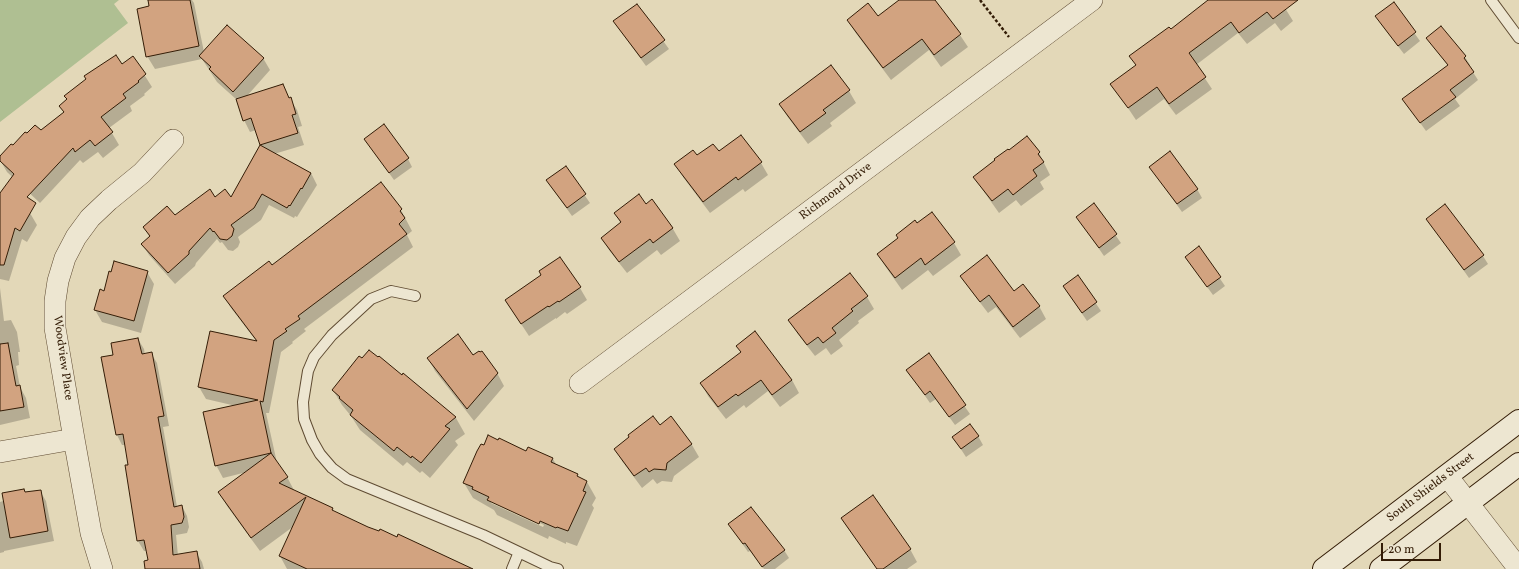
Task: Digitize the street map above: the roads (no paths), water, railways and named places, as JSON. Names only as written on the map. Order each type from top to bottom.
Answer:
[{"type":"main road","name":"South Shields Street","points":[[1324,569],[1519,421]]},
{"type":"main road","points":[[1381,569],[1519,464]]},
{"type":"street","name":"Richmond Drive","points":[[580,383],[1092,0]]},
{"type":"street","name":"Woodview Place","points":[[102,569],[96,555],[91,533],[55,328],[55,301],[58,281],[66,258],[76,237],[90,218],[142,172],[173,140]]},
{"type":"street","points":[[0,452],[74,440]]},
{"type":"street","points":[[1447,476],[1519,569]]},
{"type":"lane","points":[[1491,0],[1519,38]]},
{"type":"lane","points":[[415,296],[391,291],[371,299],[332,335],[314,357],[308,371],[303,402],[304,419],[312,440],[320,454],[332,468],[347,479],[482,535],[550,567],[558,569]]},
{"type":"lane","points":[[512,569],[519,552]]}]
